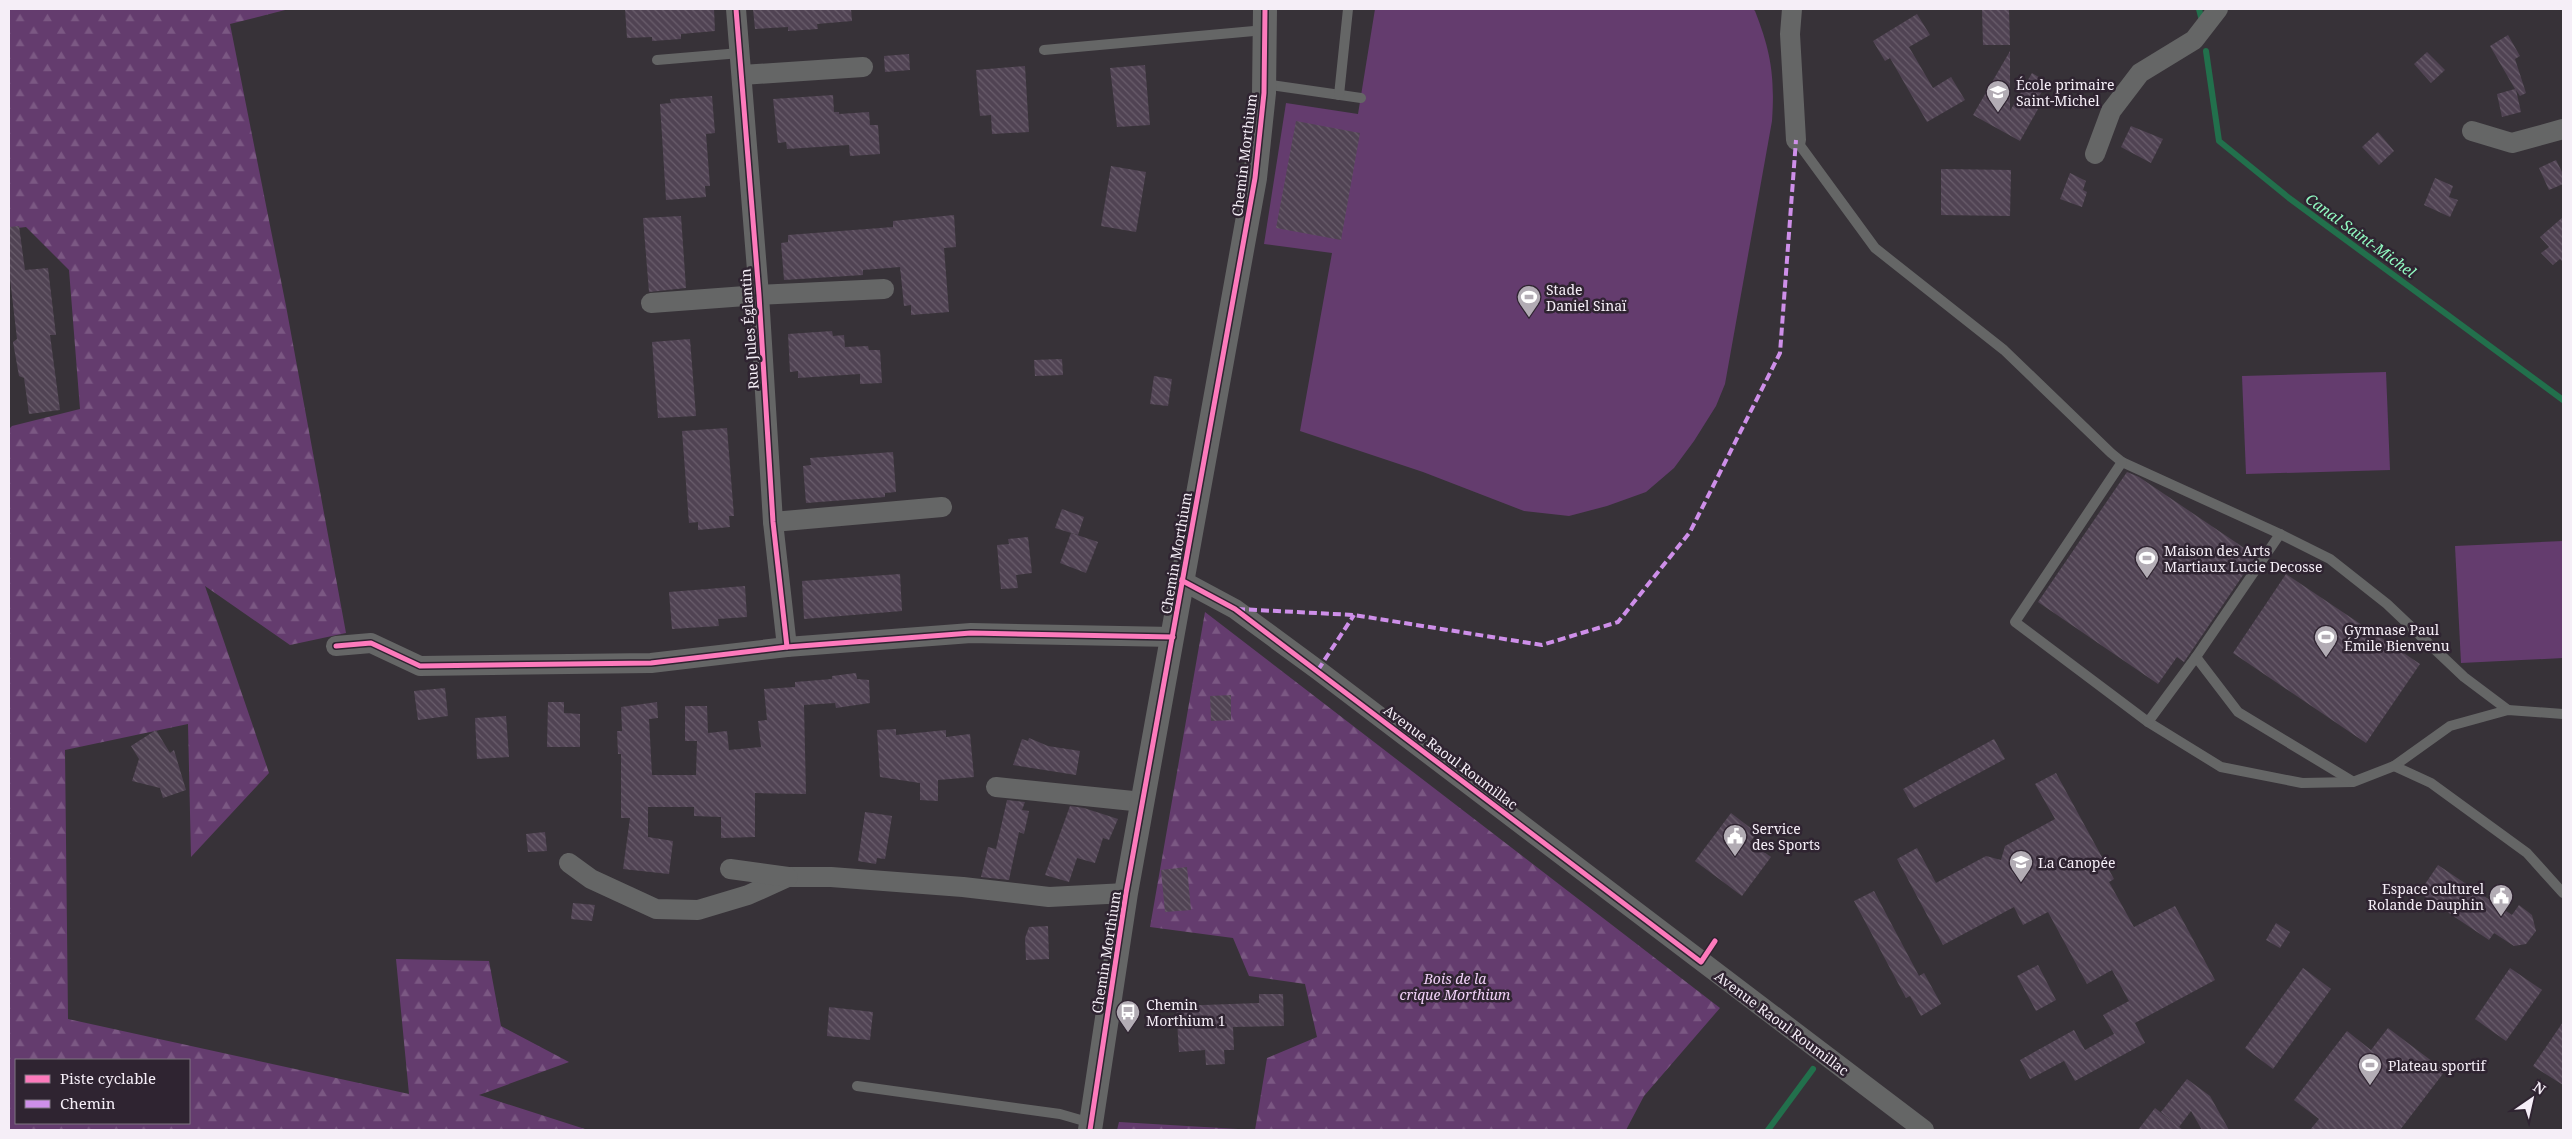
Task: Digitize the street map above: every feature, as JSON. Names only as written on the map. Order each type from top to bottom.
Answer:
[{"type":"street","name":"Rue Jules Églantin","points":[[736,9],[759,295],[773,522],[787,647]]},
{"type":"street","points":[[1792,9],[1790,34],[1796,140]]},
{"type":"street","points":[[2095,154],[2111,110],[2140,73],[2194,40],[2218,9]]},
{"type":"street","name":"Chemin Morthium","points":[[1091,1126],[1126,892],[1255,178],[1264,84],[1265,19]]},
{"type":"street","points":[[742,74],[862,67]]},
{"type":"street","points":[[2472,131],[2512,143],[2563,129]]},
{"type":"street","points":[[651,303],[759,295],[884,289]]},
{"type":"street","points":[[773,522],[942,507]]},
{"type":"street","name":"Avenue Raoul Roumillac","points":[[1181,580],[1234,609],[1318,670],[1924,1130]]},
{"type":"street","points":[[336,646],[371,643],[420,666],[650,662],[787,647],[972,633],[1173,637]]},
{"type":"street","points":[[996,787],[1143,802]]},
{"type":"street","points":[[569,863],[591,879],[656,909],[698,910],[748,895],[788,877]]},
{"type":"street","points":[[730,869],[788,877],[963,887],[1049,897],[1126,892]]},
{"type":"lane","points":[[1339,95],[1348,9]]},
{"type":"lane","points":[[1044,50],[1265,19]]},
{"type":"lane","points":[[657,60],[740,53]]},
{"type":"lane","points":[[1264,84],[1361,98]]},
{"type":"lane","points":[[1796,140],[1875,248],[2004,350],[2122,462],[2280,534],[2330,559],[2387,604],[2464,678],[2508,710]]},
{"type":"lane","points":[[2122,462],[2015,622],[2148,722],[2220,767],[2302,783],[2353,782],[2394,766],[2450,726],[2508,710],[2563,714]]},
{"type":"lane","points":[[2148,722],[2196,657],[2280,534]]},
{"type":"lane","points":[[2196,657],[2238,712],[2353,782]]},
{"type":"lane","points":[[2394,766],[2431,782],[2527,853],[2563,893]]},
{"type":"lane","points":[[857,1086],[1060,1114],[1091,1126]]},
{"type":"green space","points":[[9,9],[289,9],[230,24],[286,306],[346,633],[290,645],[205,586],[269,773],[191,857],[188,724],[65,750],[68,1019],[409,1094],[396,959],[489,961],[501,1026],[569,1062],[479,1095],[588,1130],[9,1130],[9,429],[12,426],[80,409],[69,270],[26,227],[9,229]]},
{"type":"green space","name":"Stade Daniel Sinaï","points":[[1375,9],[1753,9],[1755,11],[1771,64],[1773,91],[1772,121],[1725,384],[1716,406],[1694,441],[1674,468],[1646,492],[1607,506],[1569,516],[1524,511],[1423,472],[1300,431],[1332,253],[1264,244],[1286,103],[1358,114]]},
{"type":"green space","points":[[2386,372],[2390,470],[2246,474],[2242,376]]},
{"type":"green space","points":[[2563,541],[2563,658],[2461,663],[2455,546]]},
{"type":"green space","name":"Bois de la crique Morthium","points":[[1205,612],[1720,1008],[1644,1096],[1626,1130],[1255,1130],[1267,1058],[1317,1037],[1305,984],[1249,976],[1233,938],[1150,927]]},
{"type":"green space","points":[[1119,1122],[1255,1130],[1117,1130]]},
{"type":"building","points":[[625,9],[714,9],[715,31],[681,34],[681,39],[652,41],[652,37],[627,38]]},
{"type":"building","points":[[753,9],[851,9],[852,21],[817,24],[818,29],[788,31],[788,27],[755,29]]},
{"type":"building","points":[[1982,9],[2009,9],[2010,45],[1983,45]]},
{"type":"building","points":[[1917,14],[1930,35],[1909,47],[1933,88],[1951,77],[1965,100],[1927,122],[1890,58],[1885,61],[1873,41]]},
{"type":"building","points":[[2508,35],[2520,56],[2515,59],[2526,93],[2520,96],[2516,90],[2521,112],[2502,117],[2497,94],[2515,89],[2490,46]]},
{"type":"building","points":[[2010,51],[2010,111],[2032,73],[2047,82],[2034,106],[2038,109],[2020,141],[1973,115]]},
{"type":"building","points":[[2427,52],[2445,70],[2431,83],[2414,64]]},
{"type":"building","points":[[909,54],[910,70],[885,72],[884,56]]},
{"type":"building","points":[[1145,65],[1150,125],[1117,127],[1110,68]]},
{"type":"building","points":[[1025,66],[1029,132],[992,134],[991,115],[980,116],[976,70]]},
{"type":"building","points":[[833,95],[834,112],[839,112],[839,114],[869,112],[870,125],[878,125],[880,154],[850,156],[849,145],[787,149],[786,142],[778,143],[773,99]]},
{"type":"building","points":[[712,96],[715,133],[706,134],[710,186],[705,186],[706,197],[666,200],[660,104],[671,103],[670,99]]},
{"type":"building","points":[[1296,121],[1360,133],[1341,240],[1276,228]]},
{"type":"building","points":[[2131,126],[2163,139],[2151,163],[2121,147]]},
{"type":"building","points":[[2378,132],[2394,151],[2379,165],[2362,147]]},
{"type":"building","points":[[2556,160],[2563,174],[2563,184],[2549,190],[2539,168]]},
{"type":"building","points":[[1111,166],[1146,172],[1136,232],[1101,226]]},
{"type":"building","points":[[1941,169],[2011,170],[2010,216],[1941,215]]},
{"type":"building","points":[[2070,173],[2086,181],[2083,190],[2087,192],[2082,207],[2060,199]]},
{"type":"building","points":[[2435,178],[2453,186],[2449,197],[2458,200],[2450,217],[2424,205]]},
{"type":"building","points":[[954,215],[956,247],[944,248],[949,312],[911,315],[911,305],[904,306],[900,267],[863,270],[863,275],[784,280],[781,243],[788,242],[788,235],[893,227],[893,221]]},
{"type":"building","points":[[681,216],[686,288],[649,292],[643,218]]},
{"type":"building","points":[[2563,217],[2563,262],[2560,259],[2553,265],[2541,253],[2549,247],[2540,237]]},
{"type":"building","points":[[19,226],[25,270],[48,268],[56,335],[50,335],[60,410],[29,414],[24,378],[19,376],[13,342],[17,339],[9,270],[9,227]]},
{"type":"building","points":[[832,331],[833,336],[844,335],[845,347],[868,346],[869,350],[880,350],[882,383],[860,384],[860,374],[798,378],[798,371],[790,372],[788,334]]},
{"type":"building","points":[[690,339],[696,416],[658,418],[652,342]]},
{"type":"building","points":[[1062,359],[1063,375],[1035,376],[1034,360]]},
{"type":"building","points":[[1154,376],[1172,379],[1168,406],[1150,404]]},
{"type":"building","points":[[727,428],[734,516],[729,516],[730,527],[698,530],[698,522],[689,523],[682,431]]},
{"type":"building","points":[[893,452],[896,492],[885,493],[885,497],[806,503],[803,466],[811,465],[810,458]]},
{"type":"building","name":"Maison des Arts Martiaux Lucie Decosse","points":[[2127,472],[2139,477],[2256,556],[2184,662],[2177,657],[2158,684],[2038,602]]},
{"type":"building","points":[[1062,509],[1084,517],[1078,535],[1055,528]]},
{"type":"building","points":[[1071,533],[1098,542],[1086,573],[1060,563]]},
{"type":"building","points":[[1028,537],[1032,573],[1016,575],[1018,588],[1001,589],[997,545],[1009,544],[1008,539]]},
{"type":"building","points":[[900,574],[902,611],[804,619],[802,581]]},
{"type":"building","name":"Gymnase Paul Émile Bienvenu","points":[[2286,574],[2420,664],[2366,743],[2233,653]]},
{"type":"building","points":[[745,586],[747,617],[718,619],[719,626],[672,629],[669,592]]},
{"type":"building","points":[[856,673],[857,679],[869,680],[870,703],[836,708],[835,703],[804,705],[806,794],[755,793],[755,837],[721,838],[721,817],[694,816],[694,807],[648,807],[648,837],[673,841],[669,874],[623,869],[630,818],[621,818],[621,754],[618,754],[617,731],[622,731],[621,707],[657,702],[658,718],[649,719],[652,775],[696,775],[697,741],[685,741],[685,706],[707,706],[708,733],[727,731],[729,750],[761,747],[758,721],[767,720],[764,689],[795,687],[795,682],[832,679],[832,676]]},
{"type":"building","points":[[445,688],[448,716],[418,720],[414,691]]},
{"type":"building","points":[[1231,695],[1231,720],[1211,721],[1210,696]]},
{"type":"building","points":[[548,702],[564,702],[564,713],[580,714],[580,747],[547,747]]},
{"type":"building","points":[[506,716],[509,757],[477,759],[475,718]]},
{"type":"building","points":[[896,729],[896,735],[946,730],[946,737],[970,734],[974,777],[938,780],[938,801],[920,800],[920,783],[880,777],[877,730]]},
{"type":"building","points":[[156,730],[170,753],[174,750],[186,790],[163,798],[160,788],[132,781],[139,759],[131,746]]},
{"type":"building","points":[[1029,738],[1048,746],[1080,751],[1076,775],[1013,765],[1022,739],[1028,741]]},
{"type":"building","points":[[1994,739],[2005,759],[1914,808],[1903,789]]},
{"type":"building","points":[[2056,773],[2114,879],[2109,882],[2134,927],[2175,906],[2215,980],[2135,1023],[2145,1043],[2075,1081],[2064,1061],[2030,1079],[2020,1060],[2074,1030],[2085,1050],[2114,1034],[2103,1015],[2129,1001],[2112,970],[2087,984],[2048,912],[2023,925],[2014,907],[1943,945],[1897,859],[1917,848],[1936,883],[1986,856],[2001,860],[2005,846],[2055,819],[2035,784]]},
{"type":"building","points":[[1007,800],[1025,802],[1022,810],[1029,811],[1024,834],[1019,832],[1009,880],[981,877],[988,847],[996,849]]},
{"type":"building","points":[[1070,806],[1084,808],[1118,819],[1109,840],[1103,838],[1095,863],[1077,858],[1069,882],[1045,875]]},
{"type":"building","points":[[865,812],[892,816],[885,859],[877,858],[876,864],[858,861]]},
{"type":"building","points":[[1731,813],[1757,833],[1750,842],[1771,857],[1742,896],[1695,861]]},
{"type":"building","points":[[545,832],[547,851],[528,852],[526,834]]},
{"type":"building","points":[[2438,865],[2512,915],[2519,905],[2532,915],[2536,931],[2526,944],[2514,946],[2494,933],[2489,940],[2419,893]]},
{"type":"building","points":[[1187,867],[1191,910],[1165,912],[1161,870]]},
{"type":"building","points":[[1874,891],[1919,976],[1924,973],[1941,1004],[1921,1016],[1910,996],[1906,998],[1854,901]]},
{"type":"building","points":[[573,903],[595,905],[592,921],[571,919]]},
{"type":"building","points":[[2276,923],[2290,932],[2280,948],[2266,940]]},
{"type":"building","points":[[1048,926],[1049,959],[1026,960],[1025,938],[1029,927]]},
{"type":"building","points":[[2038,965],[2056,1000],[2036,1011],[2017,976]]},
{"type":"building","points":[[2303,968],[2331,989],[2273,1069],[2245,1048]]},
{"type":"building","points":[[2510,968],[2542,990],[2506,1041],[2475,1019]]},
{"type":"building","points":[[1259,994],[1283,994],[1284,1026],[1233,1027],[1234,1050],[1224,1050],[1225,1064],[1206,1065],[1205,1050],[1179,1052],[1176,1006],[1259,1003]]},
{"type":"building","points":[[829,1007],[873,1012],[870,1040],[827,1036]]},
{"type":"building","points":[[2563,1022],[2563,1085],[2533,1066]]},
{"type":"building","name":"Plateau sportif","points":[[2388,1028],[2445,1071],[2400,1130],[2310,1130],[2319,1119],[2294,1100],[2347,1031],[2371,1050]]},
{"type":"building","points":[[2187,1079],[2210,1096],[2229,1130],[2202,1130],[2191,1111],[2179,1127],[2161,1112]]},
{"type":"building","points":[[2155,1108],[2183,1130],[2138,1130]]},
{"type":"waterway","name":"Canal Saint-Michel","points":[[2199,9],[2201,17]]},
{"type":"waterway","name":"Canal Saint-Michel","points":[[2206,51],[2219,141],[2289,198],[2563,400]]},
{"type":"waterway","points":[[1768,1130],[1813,1069]]},
{"type":"marked path","points":[[1237,609],[1354,615],[1542,645],[1618,622],[1690,532],[1780,353],[1796,140]]},
{"type":"marked path","points":[[1318,670],[1354,615]]},
{"type":"cycle path","points":[[736,9],[759,295],[773,522],[787,647]]},
{"type":"cycle path","points":[[1090,1130],[1126,893],[1255,178],[1264,93],[1265,9]]},
{"type":"cycle path","points":[[1181,580],[1235,609],[1701,962],[1715,941]]},
{"type":"cycle path","points":[[336,646],[371,643],[420,666],[651,663],[787,647],[971,633],[1173,637]]},
{"type":"place","name":"École primaire Saint-Michel","points":[[1998,113]]},
{"type":"place","name":"Stade Daniel Sinaï","points":[[1529,318]]},
{"type":"place","name":"Maison des Arts Martiaux Lucie Decosse","points":[[2147,579]]},
{"type":"place","name":"Gymnase Paul Émile Bienvenu","points":[[2326,658]]},
{"type":"place","name":"Service des Sports","points":[[1735,857]]},
{"type":"place","name":"La Canopée","points":[[2021,883]]},
{"type":"place","name":"Espace culturel Rolande Dauphin","points":[[2501,917]]},
{"type":"place","name":"Chemin Morthium 1","points":[[1128,1033]]},
{"type":"place","name":"Plateau sportif","points":[[2370,1086]]}]
